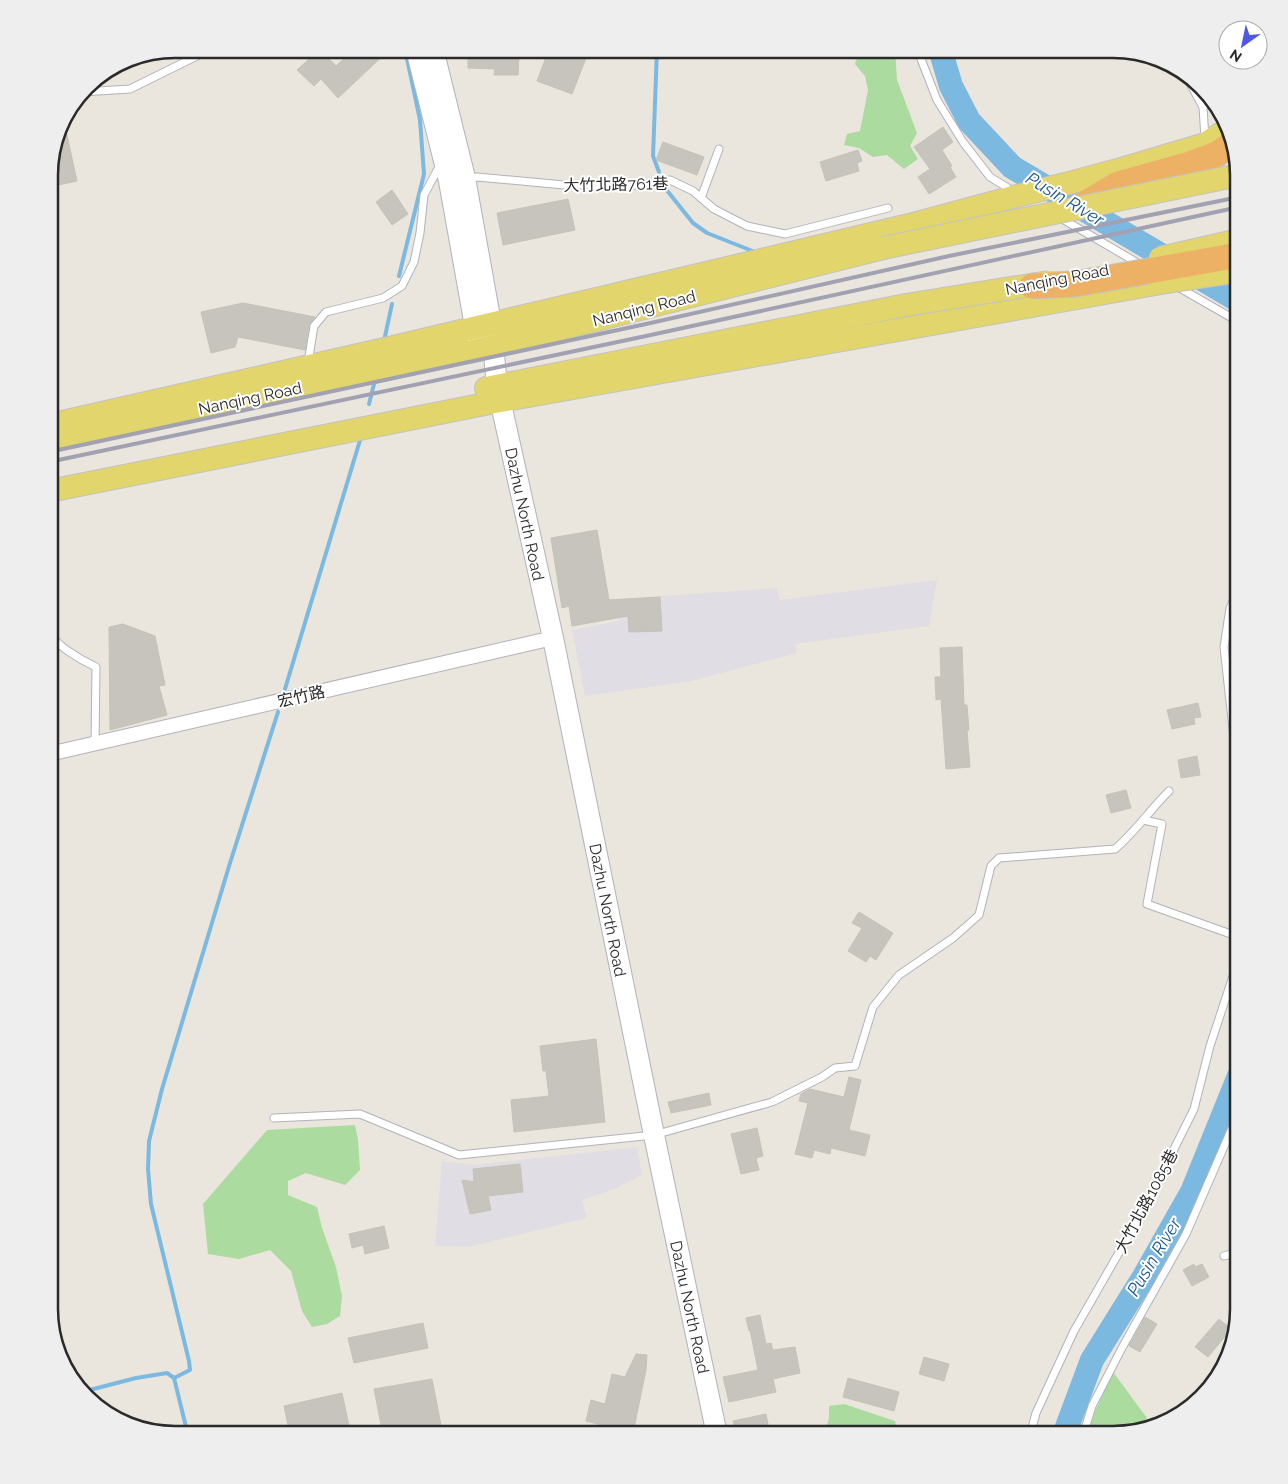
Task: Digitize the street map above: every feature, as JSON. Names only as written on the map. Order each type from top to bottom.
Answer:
[{"type":"highway","points":[[1079,207],[1118,184],[1190,164],[1217,154],[1227,147]]},
{"type":"highway","points":[[1032,286],[1075,284],[1230,257]]},
{"type":"main road","points":[[58,423],[1023,200],[1065,184],[1205,144],[1223,132]]},
{"type":"main road","name":"Nanqing Road","points":[[58,436],[97,430],[487,348],[883,248],[1230,177]]},
{"type":"main road","name":"Nanqing Road","points":[[58,475],[499,393],[906,305],[1032,286],[1230,242]]},
{"type":"main road","points":[[58,489],[499,393],[1230,272]]},
{"type":"main road","points":[[58,479],[100,466]]},
{"type":"street","name":"Dazhu North Road","points":[[418,58],[443,160],[457,180]]},
{"type":"street","name":"Dazhu North Road","points":[[435,58],[487,348],[499,393],[553,638],[715,1427]]},
{"type":"street","name":"宏竹路","points":[[58,752],[553,638]]},
{"type":"lane","points":[[93,91],[130,89],[193,58]]},
{"type":"lane","points":[[921,58],[937,100],[963,142],[990,177],[1023,200]]},
{"type":"lane","points":[[1193,89],[1203,107],[1205,144]]},
{"type":"lane","points":[[1203,107],[1206,103]]},
{"type":"lane","points":[[701,198],[719,149]]},
{"type":"lane","points":[[308,366],[314,326],[326,312],[384,298],[402,286],[414,262],[420,233],[424,195],[443,160]]},
{"type":"lane","name":"大竹北路761巷","points":[[457,180],[477,177],[564,186],[642,185],[670,180],[693,191],[714,209],[747,226],[785,234],[888,208]]},
{"type":"lane","points":[[1042,207],[1230,317]]},
{"type":"lane","points":[[1230,608],[1224,647],[1230,701]]},
{"type":"lane","points":[[58,642],[79,659],[96,667],[95,744]]},
{"type":"lane","points":[[274,1118],[360,1114],[459,1156],[654,1135],[772,1102],[822,1077],[835,1068],[855,1066],[873,1007],[898,975],[953,938],[979,915],[991,866],[999,858],[1115,849],[1129,838],[1169,791]]},
{"type":"lane","points":[[1143,820],[1162,824],[1147,904],[1230,934]]},
{"type":"lane","name":"大竹北路1085巷","points":[[1032,1427],[1036,1413],[1074,1330],[1164,1171],[1194,1109],[1210,1046],[1230,985]]},
{"type":"lane","points":[[1085,1427],[1092,1406],[1118,1354],[1186,1234],[1230,1133]]},
{"type":"lane","points":[[1224,1256],[1230,1254]]},
{"type":"shaded area","points":[[937,580],[929,626],[795,644],[797,653],[692,681],[585,696],[572,630],[619,621],[617,599],[777,588],[780,600]]},
{"type":"shaded area","points":[[637,1147],[642,1175],[614,1189],[582,1200],[587,1218],[468,1247],[435,1246],[442,1161],[475,1165]]},
{"type":"green space","points":[[857,58],[896,58],[897,80],[917,133],[910,146],[918,159],[904,169],[887,155],[873,157],[859,148],[844,145],[847,134],[860,131],[868,90],[865,76],[855,64]]},
{"type":"green space","points":[[355,1125],[360,1170],[345,1185],[306,1173],[288,1181],[288,1195],[317,1207],[322,1228],[336,1267],[342,1296],[340,1316],[327,1324],[312,1327],[302,1311],[291,1271],[270,1250],[239,1259],[208,1254],[203,1204],[267,1130]]},
{"type":"green space","points":[[1113,1372],[1147,1418],[1144,1422],[1136,1424],[1113,1427],[1088,1427]]},
{"type":"green space","points":[[844,1404],[895,1421],[896,1427],[826,1427],[829,1406]]},
{"type":"building","points":[[310,58],[328,58],[336,66],[344,58],[380,58],[338,98],[321,79],[314,86],[297,70]]},
{"type":"building","points":[[468,58],[519,58],[518,75],[494,75],[495,69],[468,68]]},
{"type":"building","points":[[546,58],[586,58],[572,94],[537,81]]},
{"type":"building","points":[[943,127],[953,142],[942,150],[952,166],[950,167],[956,177],[929,194],[918,177],[930,169],[914,147]]},
{"type":"building","points":[[66,130],[77,181],[58,185],[61,144]]},
{"type":"building","points":[[663,142],[704,157],[697,175],[656,160]]},
{"type":"building","points":[[858,150],[862,161],[857,163],[859,171],[826,181],[820,162]]},
{"type":"building","points":[[392,190],[408,214],[392,225],[376,202]]},
{"type":"building","points":[[568,199],[575,230],[503,245],[497,213]]},
{"type":"building","points":[[243,303],[315,317],[309,325],[305,350],[238,337],[235,347],[211,353],[201,312]]},
{"type":"building","points":[[597,530],[609,600],[660,597],[662,631],[629,632],[628,616],[572,626],[569,606],[562,608],[551,538]]},
{"type":"building","points":[[123,624],[155,636],[165,685],[159,686],[167,715],[110,730],[109,627]]},
{"type":"building","points":[[962,647],[964,705],[967,705],[970,767],[946,769],[941,699],[936,700],[935,677],[941,677],[940,648]]},
{"type":"building","points":[[1198,703],[1201,717],[1194,718],[1195,724],[1172,729],[1167,710]]},
{"type":"building","points":[[1197,756],[1200,775],[1181,778],[1178,760]]},
{"type":"building","points":[[1126,790],[1131,808],[1111,813],[1106,795]]},
{"type":"building","points":[[859,912],[893,933],[876,960],[870,956],[866,962],[848,951],[862,928],[852,923]]},
{"type":"building","points":[[596,1039],[605,1122],[514,1132],[511,1100],[549,1096],[540,1046]]},
{"type":"building","points":[[849,1077],[861,1080],[849,1130],[870,1135],[865,1156],[831,1148],[830,1154],[814,1150],[812,1158],[795,1154],[808,1103],[799,1101],[801,1094],[810,1089],[844,1097]]},
{"type":"building","points":[[709,1093],[711,1105],[671,1113],[668,1102]]},
{"type":"building","points":[[757,1128],[763,1156],[756,1158],[759,1170],[741,1174],[731,1134]]},
{"type":"building","points":[[520,1164],[523,1192],[488,1196],[491,1210],[470,1214],[462,1180],[474,1182],[473,1169]]},
{"type":"building","points":[[384,1226],[389,1248],[365,1254],[363,1245],[352,1248],[349,1234]]},
{"type":"building","points":[[1194,1264],[1195,1267],[1202,1264],[1209,1277],[1192,1286],[1183,1270]]},
{"type":"building","points":[[760,1315],[766,1344],[771,1343],[773,1350],[795,1347],[800,1373],[773,1379],[776,1392],[729,1402],[723,1377],[758,1370],[746,1318]]},
{"type":"building","points":[[1145,1317],[1157,1324],[1140,1352],[1129,1346]]},
{"type":"building","points":[[1219,1319],[1229,1327],[1228,1333],[1208,1357],[1195,1347]]},
{"type":"building","points":[[423,1323],[428,1348],[354,1363],[348,1338]]},
{"type":"building","points":[[636,1354],[647,1355],[646,1370],[634,1427],[610,1427],[586,1421],[591,1400],[605,1404],[612,1374],[625,1377]]},
{"type":"building","points":[[924,1357],[949,1364],[944,1381],[919,1374]]},
{"type":"building","points":[[848,1378],[899,1392],[894,1411],[843,1397]]},
{"type":"building","points":[[432,1379],[441,1425],[429,1427],[381,1427],[374,1389]]},
{"type":"building","points":[[342,1393],[349,1427],[288,1427],[284,1406]]},
{"type":"building","points":[[766,1414],[768,1427],[734,1427],[733,1421]]},
{"type":"waterway","points":[[399,276],[424,174],[420,120],[407,58]]},
{"type":"waterway","points":[[657,58],[653,156],[659,172]]},
{"type":"waterway","name":"Pusin River","points":[[943,58],[951,86],[969,121],[1012,167],[1230,296]]},
{"type":"waterway","points":[[665,188],[693,223],[707,233],[755,252]]},
{"type":"waterway","points":[[384,341],[392,304]]},
{"type":"waterway","points":[[369,404],[375,380]]},
{"type":"waterway","points":[[285,689],[361,437]]},
{"type":"waterway","points":[[174,1378],[190,1370],[151,1204],[148,1169],[149,1141],[162,1089],[278,712]]},
{"type":"waterway","name":"Pusin River","points":[[1067,1427],[1092,1360],[1145,1275],[1192,1192],[1230,1098]]},
{"type":"waterway","points":[[90,1390],[136,1378],[167,1373],[174,1378],[186,1427]]},
{"type":"railway","points":[[58,450],[646,324],[949,256],[1230,199]]},
{"type":"railway","points":[[58,460],[646,336],[1230,209]]}]
